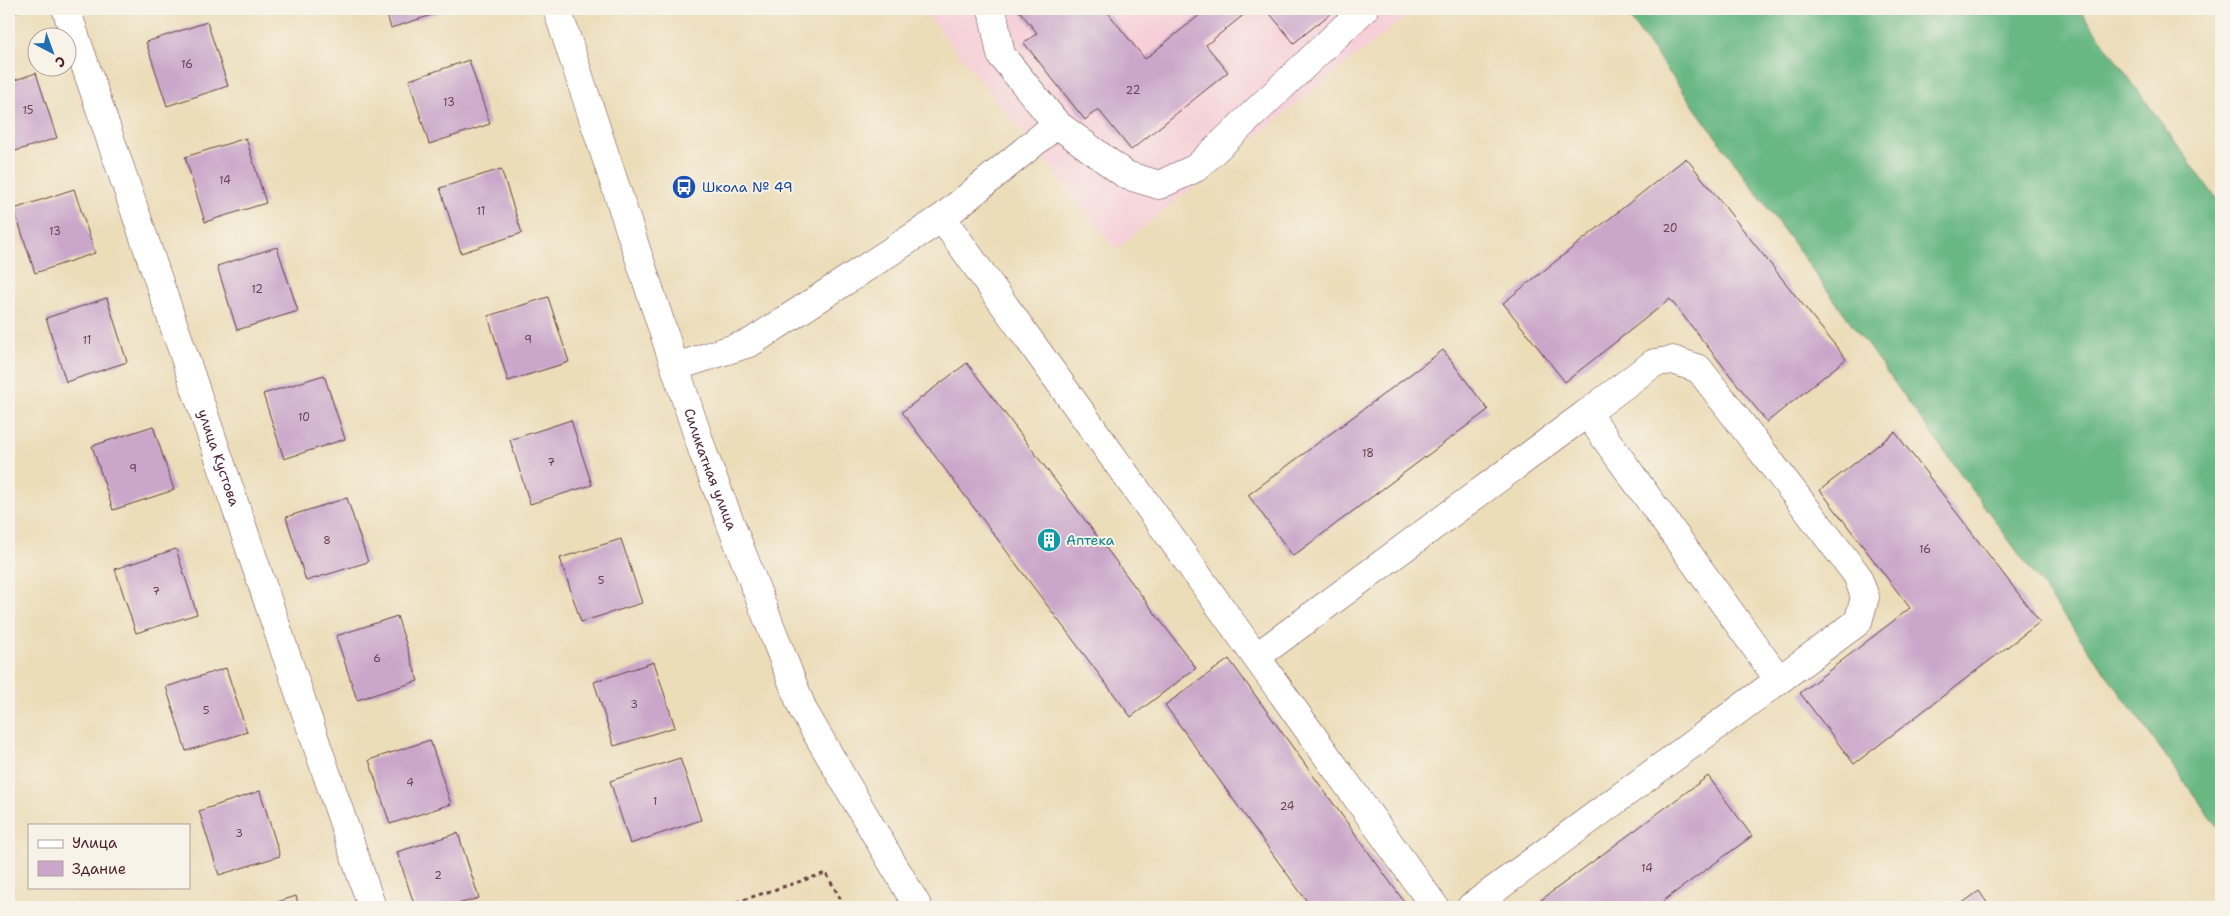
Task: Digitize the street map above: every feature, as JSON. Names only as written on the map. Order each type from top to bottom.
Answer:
[{"type":"street","name":"улица Кустова","points":[[66,9],[372,907]]},
{"type":"street","name":"Силикатная улица","points":[[557,9],[704,454],[803,710],[918,907]]},
{"type":"street","points":[[992,9],[1001,56],[1057,124],[1126,175],[1159,185],[1196,168],[1364,9]]},
{"type":"street","points":[[675,367],[750,343],[942,218],[1057,124]]},
{"type":"street","points":[[942,218],[1434,907]]},
{"type":"street","points":[[1256,657],[1654,363],[1674,360],[1699,369],[1857,575],[1865,597],[1858,622],[1471,907]]},
{"type":"street","points":[[1587,413],[1779,680]]},
{"type":"path","points":[[721,907],[826,873],[845,907]]},
{"type":"shaded area","points":[[923,9],[1415,9],[1116,249]]},
{"type":"green space","points":[[1623,9],[2079,9],[2221,205],[2221,832]]},
{"type":"building","points":[[9,9],[17,9],[18,12],[9,15]]},
{"type":"building","points":[[385,9],[451,9],[391,28]]},
{"type":"building","points":[[1018,9],[1105,9],[1145,59],[1207,9],[1251,9],[1206,45],[1228,72],[1131,150],[1098,109],[1085,120],[1024,43],[1037,33]]},
{"type":"building","points":[[1266,9],[1336,9],[1294,43]]},
{"type":"building","points":[[207,22],[228,86],[167,106],[146,42]]},
{"type":"building","points":[[469,60],[490,124],[429,144],[409,80]]},
{"type":"building","points":[[28,76],[28,78],[38,78],[57,138],[9,153],[9,82]]},
{"type":"building","points":[[246,138],[266,203],[205,222],[185,157]]},
{"type":"building","points":[[1686,158],[1846,359],[1767,422],[1670,299],[1565,382],[1503,303]]},
{"type":"building","points":[[501,169],[522,233],[461,253],[440,188]]},
{"type":"building","points":[[74,189],[95,253],[35,273],[14,209]]},
{"type":"building","points":[[277,247],[298,311],[237,330],[217,266]]},
{"type":"building","points":[[548,297],[569,362],[508,381],[488,316]]},
{"type":"building","points":[[107,298],[127,362],[66,382],[46,318]]},
{"type":"building","points":[[1443,350],[1488,410],[1293,556],[1248,495]]},
{"type":"building","name":"Аптека","points":[[967,363],[1196,668],[1131,717],[902,412]]},
{"type":"building","points":[[324,375],[345,439],[284,459],[263,394]]},
{"type":"building","points":[[571,420],[592,485],[530,504],[510,440]]},
{"type":"building","points":[[153,426],[174,490],[113,510],[92,446]]},
{"type":"building","points":[[1895,432],[2040,622],[1854,764],[1800,693],[1910,608],[1820,490]]},
{"type":"building","points":[[347,498],[368,562],[306,581],[286,517]]},
{"type":"building","points":[[621,539],[642,603],[581,622],[560,558]]},
{"type":"building","points":[[176,549],[197,614],[136,633],[115,569]]},
{"type":"building","points":[[397,616],[418,681],[357,700],[336,636]]},
{"type":"building","points":[[1229,659],[1408,907],[1311,907],[1165,705]]},
{"type":"building","points":[[654,662],[675,727],[614,746],[594,682]]},
{"type":"building","points":[[226,668],[247,732],[186,751],[166,687]]},
{"type":"building","points":[[430,740],[451,804],[390,824],[369,760]]},
{"type":"building","points":[[680,758],[701,820],[630,844],[610,781]]},
{"type":"building","points":[[1708,776],[1752,836],[1655,907],[1547,907],[1541,900]]},
{"type":"building","points":[[260,791],[280,856],[219,875],[199,811]]},
{"type":"building","points":[[458,833],[479,898],[448,907],[415,907],[397,852]]},
{"type":"building","points":[[1979,891],[1990,907],[1957,907]]},
{"type":"building","points":[[296,896],[299,907],[262,907]]},
{"type":"place","name":"Школа № 49","points":[[684,187]]},
{"type":"place","name":"Аптека","points":[[1049,540]]}]
